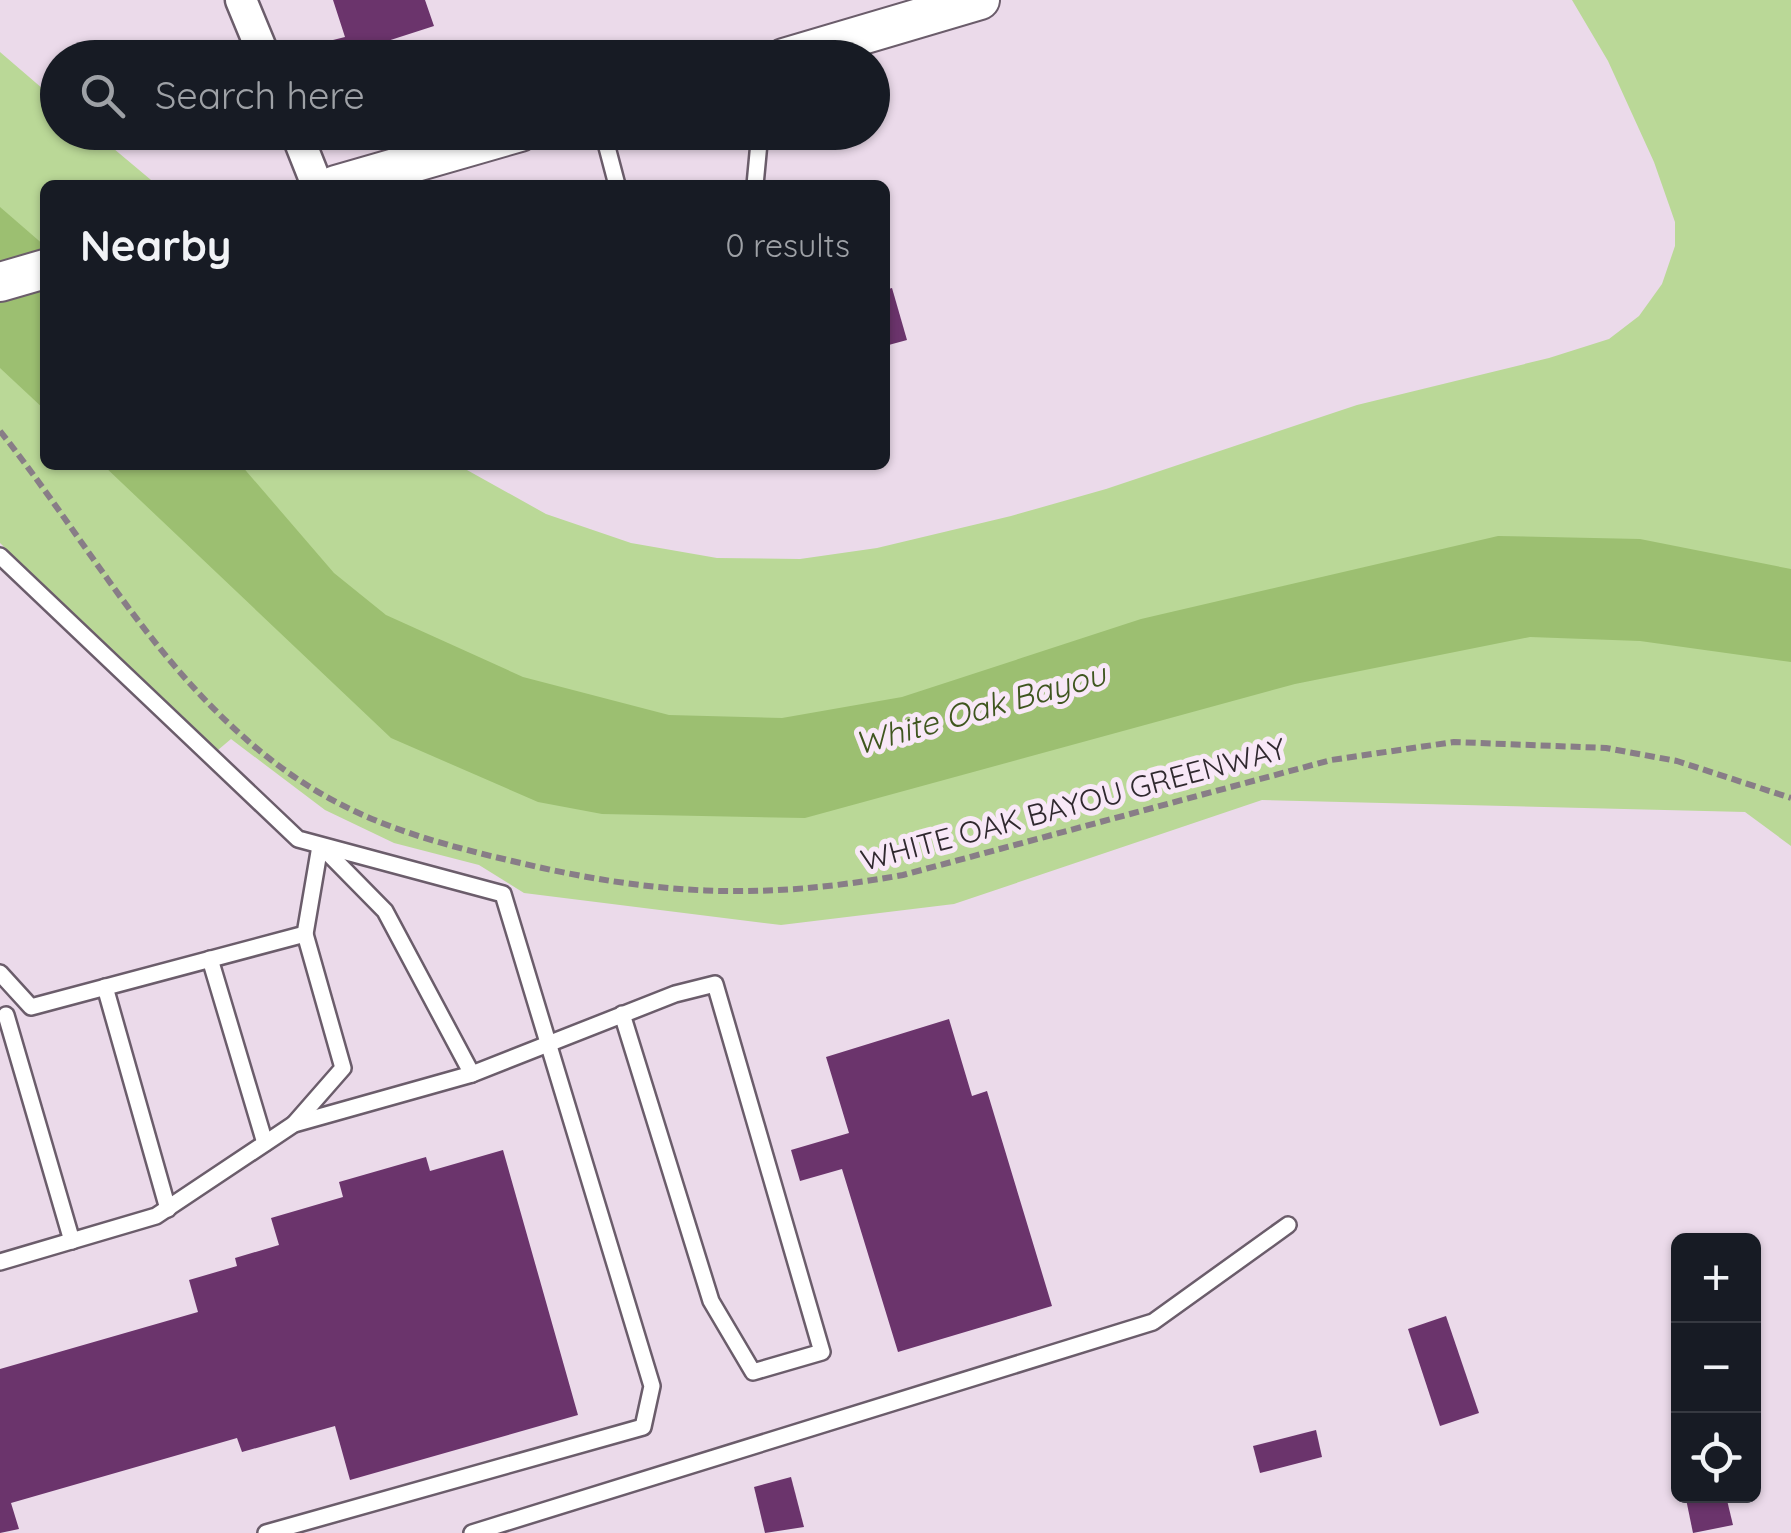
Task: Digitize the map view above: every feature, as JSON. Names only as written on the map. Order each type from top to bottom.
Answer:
[{"type":"street","points":[[241,0],[257,40]]},
{"type":"street","points":[[845,40],[980,0]]},
{"type":"street","points":[[303,150],[316,180]]},
{"type":"street","points":[[353,180],[458,150]]},
{"type":"street","points":[[0,282],[40,270]]},
{"type":"lane","points":[[608,150],[616,180]]},
{"type":"lane","points":[[755,180],[758,150]]},
{"type":"lane","points":[[0,556],[298,840],[502,894],[652,1386],[643,1427],[266,1533]]},
{"type":"lane","points":[[1,1256],[72,1241],[168,1208],[294,1124],[343,1068],[305,934],[320,846]]},
{"type":"lane","points":[[320,846],[384,911],[472,1074]]},
{"type":"lane","points":[[72,1241],[3,1015],[305,934]]},
{"type":"lane","points":[[210,959],[265,1144]]},
{"type":"lane","points":[[0,974],[30,1008]]},
{"type":"lane","points":[[294,1124],[472,1074],[622,1014],[715,984],[822,1352],[753,1372],[711,1301],[622,1014]]},
{"type":"lane","points":[[104,988],[168,1208]]},
{"type":"lane","points":[[472,1533],[1153,1322],[1288,1226]]},
{"type":"path","name":"WHITE OAK BAYOU GREENWAY","points":[[0,431],[145,630],[217,712],[291,775],[334,802],[412,838],[599,882],[710,894],[852,884],[903,875],[1330,760],[1454,742],[1606,748],[1677,762],[1791,798]]},
{"type":"shaded area","points":[[1572,0],[1791,0],[1791,846],[1745,812],[1262,800],[954,904],[781,925],[524,893],[479,865],[394,843],[325,810],[231,739],[218,750],[0,543],[0,52],[40,86],[40,150],[115,150],[151,180],[40,180],[40,470],[467,470],[546,514],[631,543],[717,558],[800,559],[877,548],[1011,516],[1106,489],[1357,405],[1549,358],[1609,339],[1639,316],[1662,284],[1675,246],[1675,222],[1654,162],[1608,61]]},
{"type":"water","points":[[0,207],[40,242],[40,405],[0,368]]},
{"type":"water","name":"White Oak Bayou","points":[[108,470],[245,470],[334,573],[386,615],[523,677],[669,715],[782,718],[902,697],[1141,619],[1498,536],[1640,539],[1791,569],[1791,662],[1640,641],[1530,637],[1295,684],[805,818],[602,814],[538,802],[391,738]]},
{"type":"building","points":[[333,0],[425,0],[434,26],[391,40],[333,40],[345,37]]},
{"type":"building","points":[[890,289],[907,340],[890,345]]},
{"type":"building","points":[[949,1019],[972,1096],[987,1091],[1052,1306],[898,1352],[842,1169],[800,1181],[791,1150],[849,1133],[826,1057]]},
{"type":"building","points":[[503,1150],[578,1415],[350,1480],[335,1426],[242,1452],[237,1438],[11,1503],[19,1529],[0,1533],[0,1369],[198,1312],[189,1280],[237,1266],[235,1258],[279,1245],[271,1218],[343,1197],[339,1182],[426,1157],[430,1171]]},
{"type":"building","points":[[1446,1316],[1479,1413],[1440,1426],[1408,1329]]},
{"type":"building","points":[[1316,1430],[1322,1457],[1260,1473],[1253,1446]]},
{"type":"building","points":[[791,1477],[804,1527],[765,1533],[754,1487]]},
{"type":"building","points":[[1687,1503],[1728,1503],[1733,1525],[1693,1533]]}]
